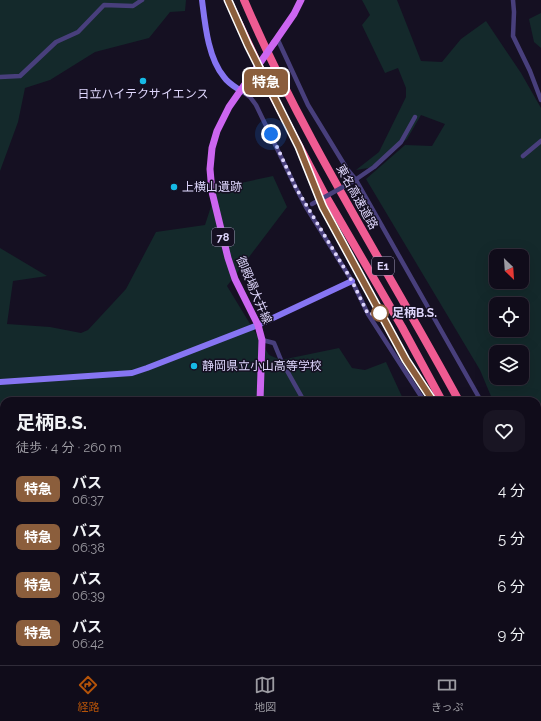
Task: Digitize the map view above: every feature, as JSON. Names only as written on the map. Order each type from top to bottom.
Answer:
[{"type":"highway","name":"E1","points":[[228,0],[272,93],[317,180],[345,231],[402,327],[440,397]]},
{"type":"highway","name":"東名高速道路","points":[[244,0],[257,30],[307,131],[457,397]]},
{"type":"main road","name":"御殿場大井線","points":[[260,397],[262,340],[258,325],[235,279],[228,258],[212,192],[210,169],[212,148],[217,131],[229,106],[276,41],[294,14],[301,0]]},
{"type":"street","points":[[0,78],[20,76],[56,42],[78,32],[104,5],[133,6],[142,0]]},
{"type":"street","points":[[202,0],[207,35],[216,63],[224,77],[250,97],[256,105],[306,207],[352,281],[368,314],[421,397]]},
{"type":"street","points":[[513,0],[513,36],[530,71],[541,100]]},
{"type":"street","points":[[276,41],[308,105],[354,181],[479,397]]},
{"type":"street","points":[[306,207],[354,181],[374,167],[401,142],[415,117]]},
{"type":"street","points":[[523,156],[541,141]]},
{"type":"street","points":[[0,382],[132,373],[258,325],[352,281]]},
{"type":"street","points":[[262,340],[274,343],[281,360],[302,397]]},
{"type":"green space","points":[[0,0],[186,0],[185,11],[170,12],[149,38],[95,52],[50,80],[25,88],[18,122],[0,171]]},
{"type":"green space","points":[[362,0],[397,0],[421,61],[442,62],[461,39],[486,21],[521,73],[541,108],[541,397],[491,397],[480,370],[366,179],[405,145],[432,146],[445,124],[421,115],[407,139],[374,167],[356,170],[379,152],[406,97],[406,88],[398,68],[385,73],[362,25],[370,15]]},
{"type":"green space","points":[[541,13],[541,48],[534,42],[529,19]]},
{"type":"green space","points":[[273,176],[287,207],[227,286],[269,355],[281,360],[339,348],[352,368],[365,370],[386,362],[402,397],[0,397],[0,248],[47,276],[13,281],[7,324],[50,327],[81,333],[88,330],[126,289],[156,232],[205,225],[217,188]]},
{"type":"bus line","name":"特急","points":[[228,0],[248,45],[299,147],[323,207],[406,360],[430,397]]},
{"type":"place","name":"日立ハイテクサイエンス","points":[[143,81]]},
{"type":"place","name":"上横山遺跡","points":[[174,187]]},
{"type":"place","name":"足柄B.S.","points":[[380,313]]},
{"type":"place","name":"静岡県立小山高等学校","points":[[194,366]]},
{"type":"route","points":[[271,134],[306,207],[352,281],[368,314],[380,313]]}]
